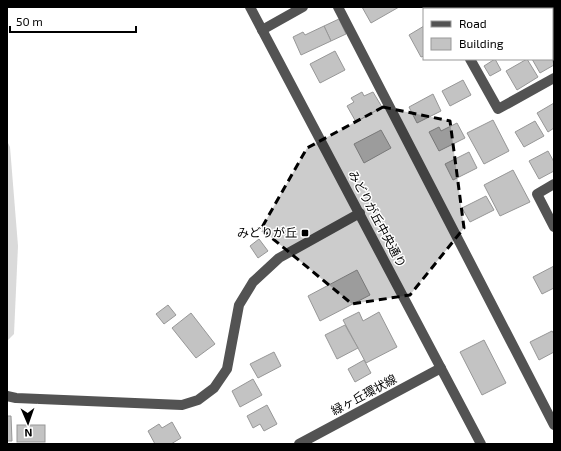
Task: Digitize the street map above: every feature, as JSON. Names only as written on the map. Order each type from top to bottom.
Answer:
[{"type":"street","name":"みどりが丘中央通り","points":[[250,7],[482,444]]},
{"type":"street","points":[[262,30],[303,7]]},
{"type":"street","points":[[338,7],[554,425]]},
{"type":"street","points":[[471,60],[498,109],[554,78]]},
{"type":"street","points":[[554,184],[537,194],[554,227]]},
{"type":"street","points":[[7,396],[16,398],[182,405],[198,400],[214,388],[227,369],[239,305],[253,282],[279,258],[360,213]]},
{"type":"street","name":"緑ヶ丘環状線","points":[[299,444],[441,368]]},
{"type":"highlighted area","points":[[383,107],[450,121],[464,228],[410,295],[352,304],[261,229],[307,148]]},
{"type":"shaded area","points":[[7,141],[10,147],[18,246],[14,334],[7,341]]},
{"type":"building","points":[[362,7],[399,7],[371,23]]},
{"type":"building","points":[[554,7],[554,21],[553,8],[535,8]]},
{"type":"building","points":[[339,19],[346,34],[331,41],[324,26]]},
{"type":"building","points":[[324,26],[331,41],[301,55],[293,37],[303,32],[305,35]]},
{"type":"building","points":[[423,27],[423,56],[421,57],[409,35]]},
{"type":"building","points":[[335,51],[345,70],[320,83],[310,64]]},
{"type":"building","points":[[496,60],[501,70],[490,76],[484,66]]},
{"type":"building","points":[[528,60],[538,77],[517,90],[506,71]]},
{"type":"building","points":[[533,60],[553,60],[554,65],[540,73]]},
{"type":"building","points":[[463,80],[471,95],[450,106],[442,91]]},
{"type":"building","points":[[362,92],[364,96],[373,92],[382,107],[356,122],[347,106],[354,102],[351,98]]},
{"type":"building","points":[[433,94],[441,111],[417,123],[409,107]]},
{"type":"building","points":[[554,103],[554,128],[548,132],[537,113]]},
{"type":"building","points":[[493,120],[509,151],[484,164],[467,133]]},
{"type":"building","points":[[535,121],[544,136],[524,147],[515,132]]},
{"type":"building","points":[[457,123],[465,138],[439,151],[429,132],[439,127],[441,131]]},
{"type":"building","points":[[381,130],[391,148],[364,163],[354,144]]},
{"type":"building","points":[[548,151],[554,162],[554,171],[539,179],[529,161]]},
{"type":"building","points":[[469,152],[477,168],[453,180],[445,164]]},
{"type":"building","points":[[513,170],[530,202],[500,216],[484,185]]},
{"type":"building","points":[[486,196],[494,210],[470,222],[462,208]]},
{"type":"building","points":[[259,239],[268,251],[258,258],[250,246]]},
{"type":"building","points":[[554,266],[554,288],[542,294],[533,277]]},
{"type":"building","points":[[357,270],[370,295],[320,321],[308,296]]},
{"type":"building","points":[[168,305],[176,315],[164,324],[156,314]]},
{"type":"building","points":[[359,312],[363,321],[379,312],[397,347],[366,363],[343,320]]},
{"type":"building","points":[[191,313],[215,344],[196,358],[172,328]]},
{"type":"building","points":[[345,325],[358,348],[337,359],[325,335]]},
{"type":"building","points":[[552,331],[554,334],[554,352],[539,360],[530,342]]},
{"type":"building","points":[[484,340],[506,383],[482,395],[460,352]]},
{"type":"building","points":[[274,352],[281,366],[258,378],[250,364]]},
{"type":"building","points":[[364,360],[371,373],[355,382],[348,369]]},
{"type":"building","points":[[253,379],[262,395],[240,407],[232,391]]},
{"type":"building","points":[[267,405],[277,424],[264,431],[260,424],[253,428],[247,416]]},
{"type":"building","points":[[7,416],[11,416],[12,441],[7,441]]},
{"type":"building","points":[[172,422],[181,438],[171,444],[155,444],[148,431],[159,424],[162,428]]},
{"type":"building","points":[[17,425],[45,425],[45,442],[17,442]]},
{"type":"place","name":"みどりが丘","points":[[305,233]]}]
